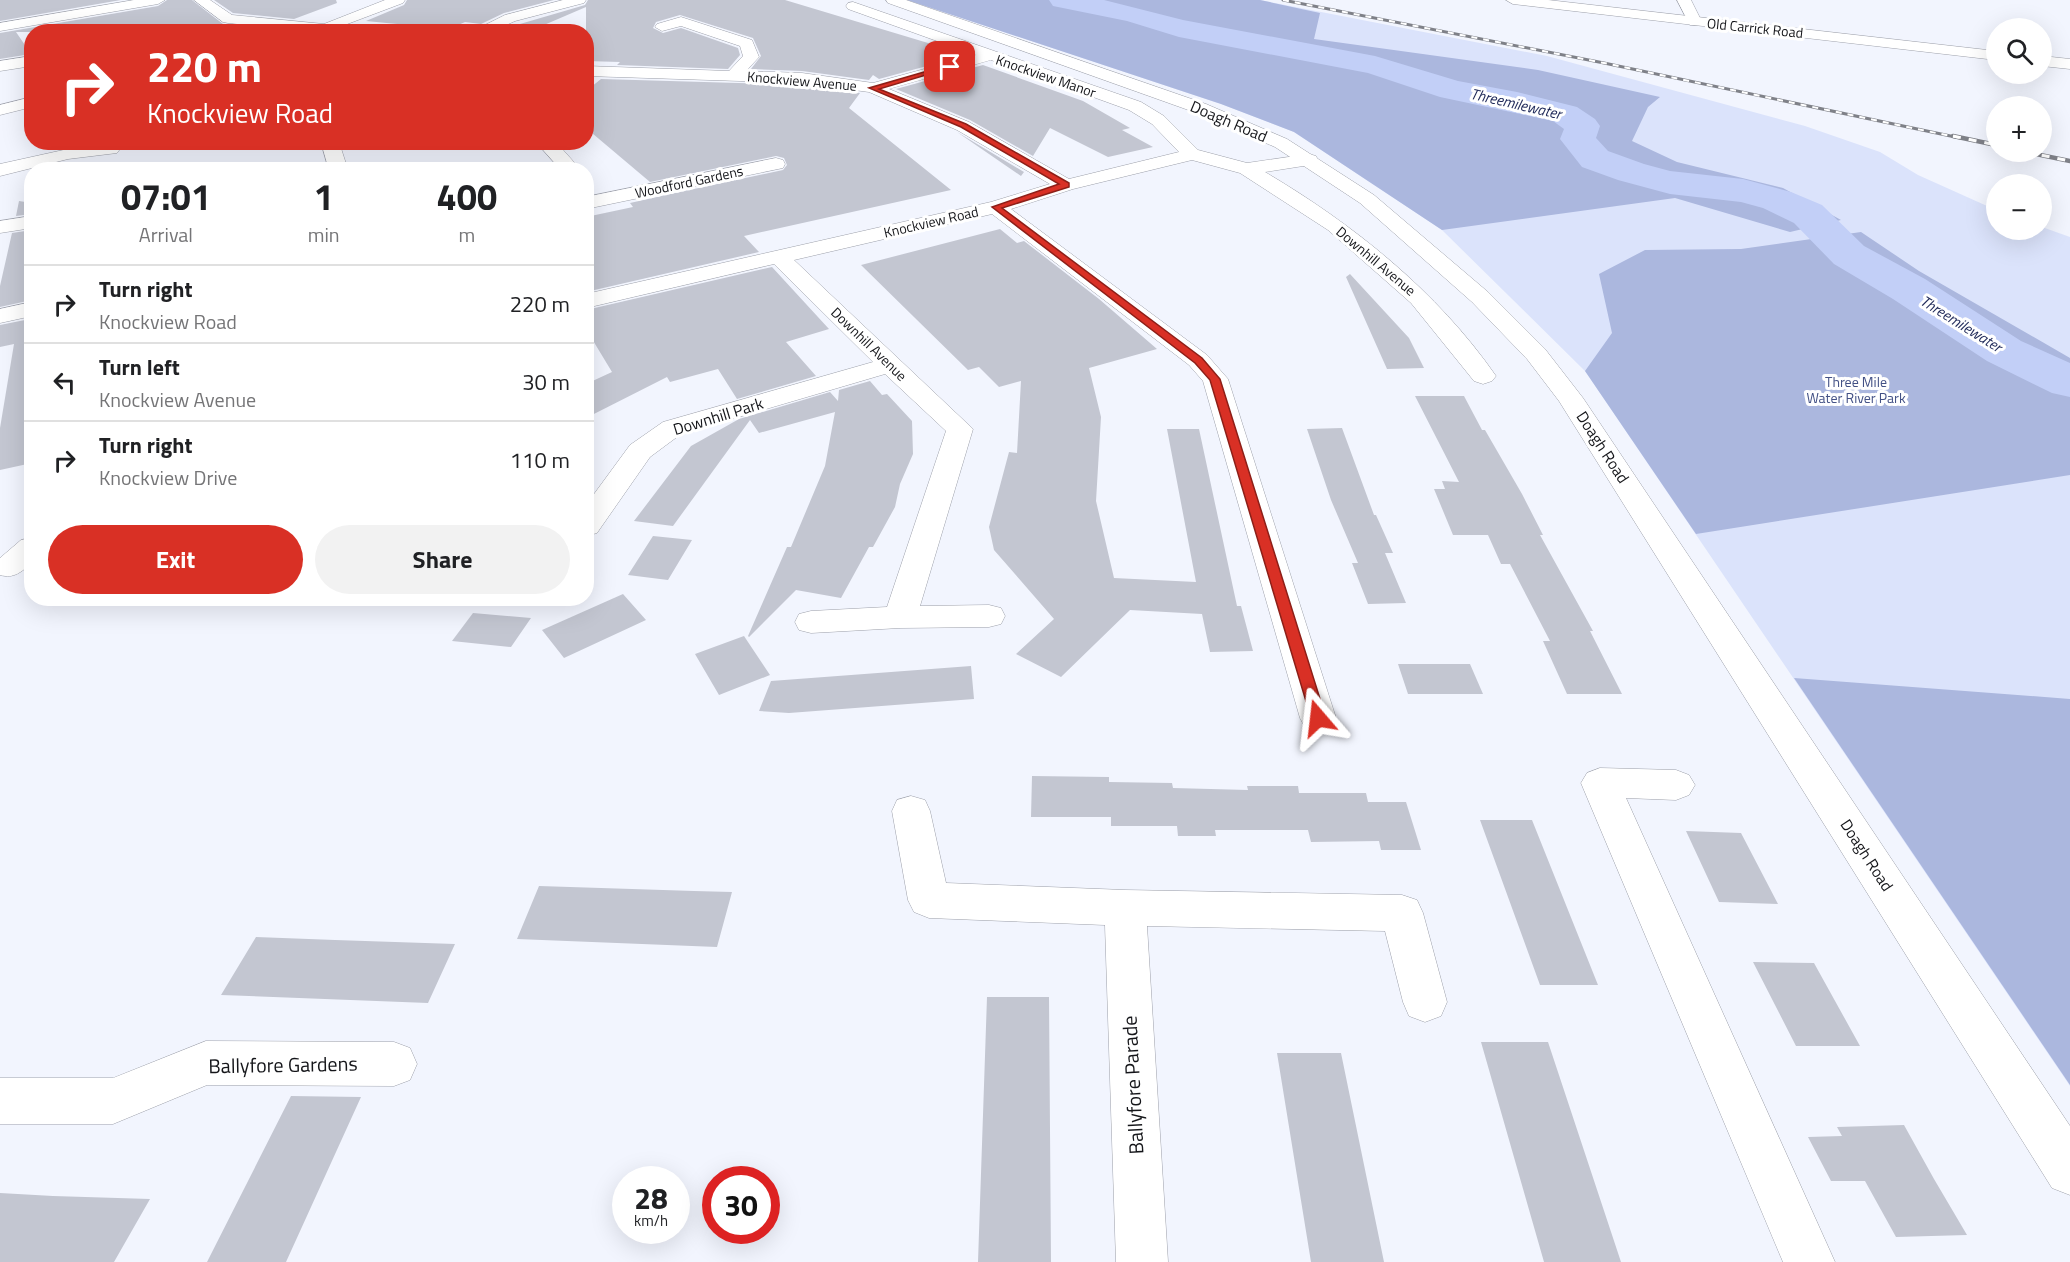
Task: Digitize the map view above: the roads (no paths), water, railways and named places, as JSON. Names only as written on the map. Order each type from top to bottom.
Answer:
[{"type":"street","points":[[52,24],[158,0]]},
{"type":"street","points":[[201,0],[228,19],[279,24]]},
{"type":"street","points":[[331,24],[398,0]]},
{"type":"street","points":[[496,24],[510,18],[579,0]]},
{"type":"street","name":"Doagh Road","points":[[893,0],[1200,108],[1259,133],[1309,160],[1367,199],[1480,297],[1536,354],[1570,398],[2070,1170]]},
{"type":"street","name":"Old Carrick Road","points":[[1513,0],[1986,55]]},
{"type":"street","points":[[1684,0],[1695,22]]},
{"type":"street","name":"Knockview Manor","points":[[845,3],[1135,106],[1158,120],[1192,154]]},
{"type":"street","points":[[662,27],[681,21],[747,43],[750,57],[734,75]]},
{"type":"street","points":[[0,27],[24,26]]},
{"type":"street","points":[[873,88],[989,56]]},
{"type":"street","points":[[0,66],[24,62]]},
{"type":"street","points":[[2052,62],[2070,64]]},
{"type":"street","name":"Knockview Avenue","points":[[594,71],[802,78],[873,88],[963,126],[1066,185]]},
{"type":"street","points":[[0,110],[24,104]]},
{"type":"street","points":[[1158,120],[1200,108]]},
{"type":"street","points":[[34,162],[92,150]]},
{"type":"street","points":[[553,150],[564,162]]},
{"type":"street","name":"Knockview Road","points":[[594,299],[996,207],[1066,185],[1192,154],[1247,169],[1309,160]]},
{"type":"street","points":[[0,170],[24,164]]},
{"type":"street","name":"Woodford Gardens","points":[[595,202],[776,164]]},
{"type":"street","name":"Downhill Avenue","points":[[1247,169],[1335,226],[1419,298],[1483,376]]},
{"type":"street","points":[[996,207],[1198,360],[1215,379],[1318,718]]},
{"type":"street","points":[[0,227],[24,223]]},
{"type":"street","name":"Downhill Avenue","points":[[779,257],[890,365],[960,429],[900,616]]},
{"type":"street","points":[[0,316],[24,311]]},
{"type":"street","name":"Downhill Park","points":[[594,516],[640,451],[672,428],[890,365]]},
{"type":"street","points":[[8,567],[24,554]]},
{"type":"street","points":[[811,622],[900,616],[988,616]]},
{"type":"street","points":[[1676,785],[1600,783],[1809,1262]]},
{"type":"street","points":[[911,811],[929,900],[1125,908],[1402,913],[1425,1002]]},
{"type":"street","name":"Ballyfore Parade","points":[[1125,908],[1142,1262]]},
{"type":"street","name":"Ballyfore Gardens","points":[[0,1101],[113,1101],[206,1063],[394,1064]]},
{"type":"waterway","name":"Threemilewater","points":[[1063,0],[1133,14],[1179,28],[1375,65],[1452,90],[1565,114],[1583,126],[1578,139],[1595,159],[1631,172],[1670,182],[1743,191],[1777,200],[1808,214],[1849,255],[1909,289],[2004,351],[2070,382]]},
{"type":"railway","points":[[1283,0],[1604,63],[1960,138]]},
{"type":"railway","points":[[1953,136],[1986,143]]},
{"type":"railway","points":[[2052,157],[2070,161]]},
{"type":"park label","name":"Three Mile Water River Park","points":[[1856,390]]}]
